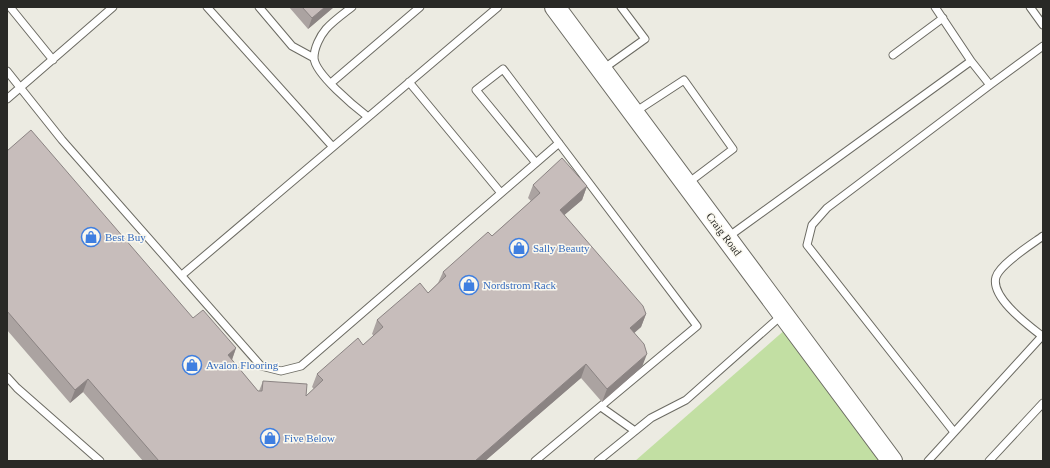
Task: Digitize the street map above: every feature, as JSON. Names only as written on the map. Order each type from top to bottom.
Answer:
[{"type":"main road","name":"Craig Road","points":[[555,7],[892,461]]},
{"type":"lane","points":[[10,7],[53,60]]},
{"type":"lane","points":[[7,99],[112,7]]},
{"type":"lane","points":[[207,7],[332,146]]},
{"type":"lane","points":[[259,7],[292,46],[314,58]]},
{"type":"lane","points":[[352,7],[325,30],[317,42],[314,58],[317,66],[348,102],[368,117]]},
{"type":"lane","points":[[331,83],[420,7]]},
{"type":"lane","points":[[182,275],[332,146],[498,7]]},
{"type":"lane","points":[[601,70],[645,39],[621,7]]},
{"type":"lane","points":[[935,7],[971,61],[990,85]]},
{"type":"lane","points":[[1030,7],[1043,25]]},
{"type":"lane","points":[[893,55],[943,18]]},
{"type":"lane","points":[[954,432],[807,245],[812,225],[827,208],[1043,46]]},
{"type":"lane","points":[[727,238],[971,61]]},
{"type":"lane","points":[[536,163],[476,90],[503,69],[697,326],[536,461]]},
{"type":"lane","points":[[7,71],[62,140],[261,366],[281,371],[301,366],[559,143]]},
{"type":"lane","points":[[634,113],[684,80],[733,149],[686,184]]},
{"type":"lane","points":[[409,82],[501,193]]},
{"type":"lane","points":[[928,461],[1043,335],[1012,312],[996,286],[996,276],[1015,256],[1043,236]]},
{"type":"lane","points":[[598,461],[651,418],[686,400],[783,314]]},
{"type":"lane","points":[[7,377],[17,388],[100,461]]},
{"type":"lane","points":[[989,461],[1043,404]]},
{"type":"lane","points":[[600,407],[635,431]]},
{"type":"green space","points":[[787,328],[892,461],[635,461]]},
{"type":"building","points":[[302,7],[325,7],[312,18]]},
{"type":"building","points":[[31,130],[193,318],[203,310],[236,348],[228,355],[258,391],[262,391],[263,381],[307,384],[306,396],[323,380],[317,374],[358,338],[363,345],[383,327],[377,320],[420,283],[428,293],[446,276],[443,272],[488,232],[492,236],[540,193],[533,185],[562,158],[587,186],[560,210],[643,306],[646,314],[630,328],[644,344],[647,354],[607,389],[586,364],[475,461],[159,461],[88,379],[75,390],[7,311],[7,151]]},
{"type":"place","name":"Best Buy","points":[[91,237]]},
{"type":"place","name":"Sally Beauty","points":[[519,248]]},
{"type":"place","name":"Nordstrom Rack","points":[[469,285]]},
{"type":"place","name":"Avalon Flooring","points":[[192,365]]},
{"type":"place","name":"Five Below","points":[[270,438]]}]
